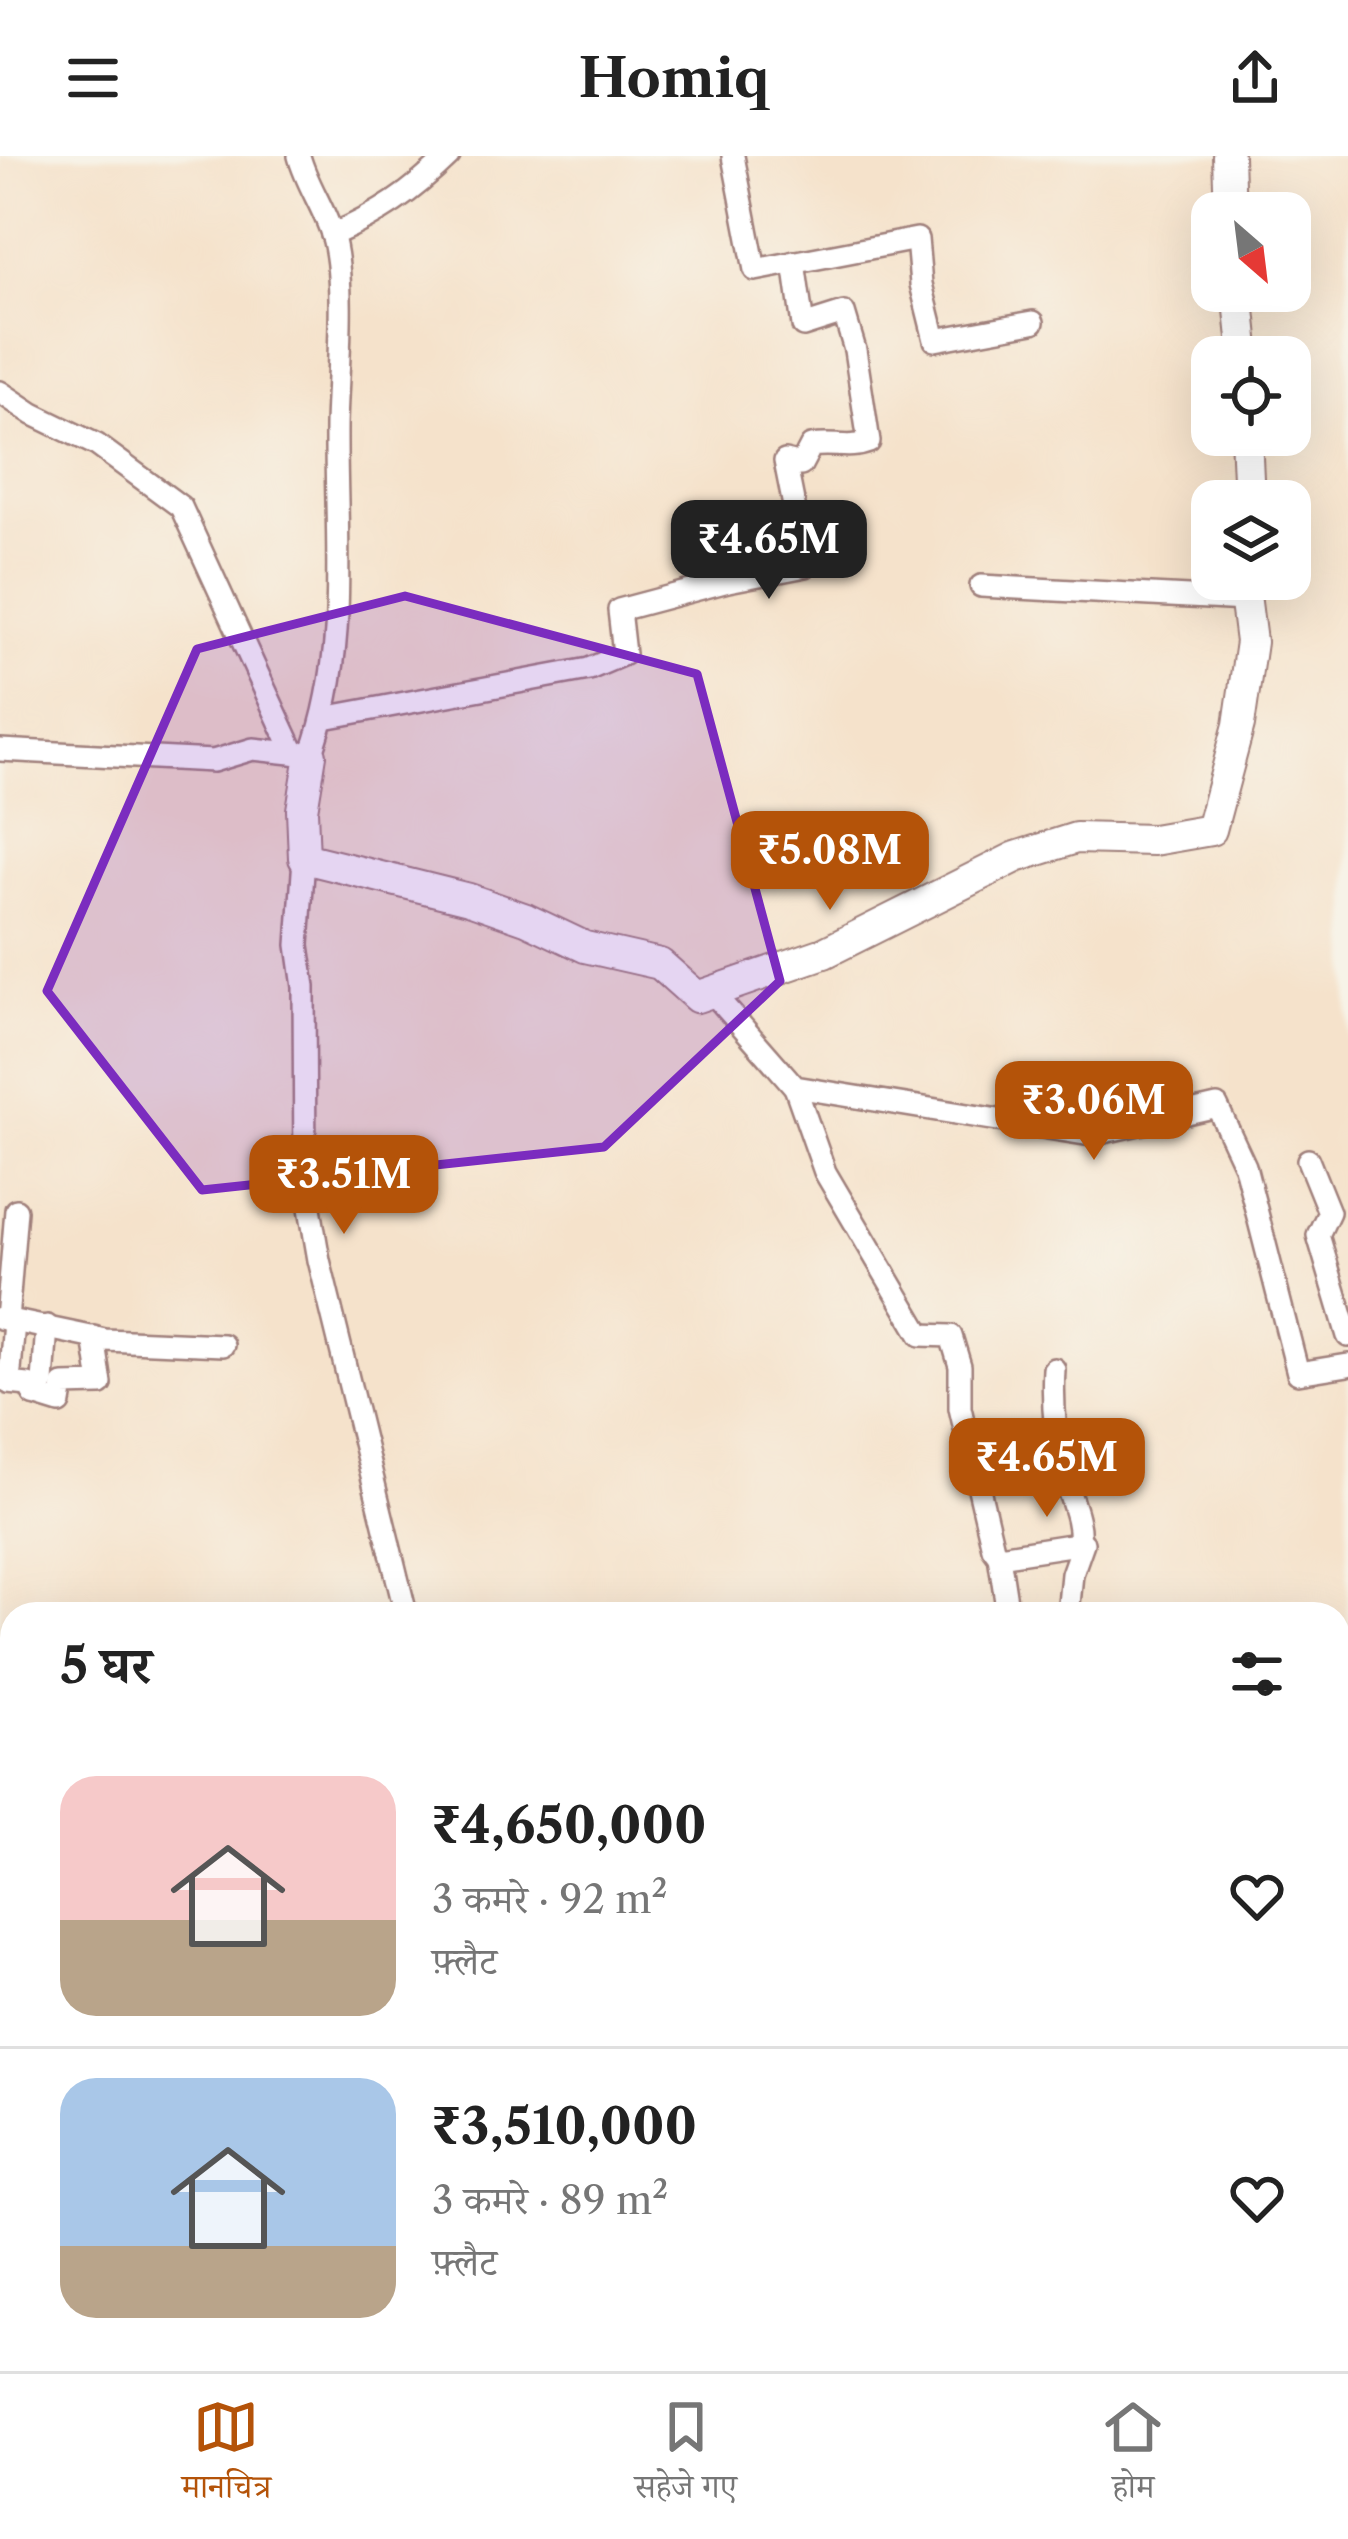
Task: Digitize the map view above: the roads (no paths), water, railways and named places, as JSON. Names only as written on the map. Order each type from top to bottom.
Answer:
[{"type":"street","points":[[299,156],[332,235],[337,270],[340,515],[332,672],[324,718],[302,754]]},
{"type":"street","points":[[332,235],[371,218],[413,191],[449,156]]},
{"type":"street","points":[[713,156],[734,163],[755,270],[917,239],[921,284],[935,340],[1034,322]]},
{"type":"street","points":[[1228,156],[1229,192]]},
{"type":"street","points":[[324,718],[589,669],[624,654],[619,610],[806,566],[785,461],[801,465],[811,446],[830,442],[853,448],[869,442],[855,350],[844,313],[803,326],[794,262]]},
{"type":"street","points":[[0,392],[97,445],[181,507],[302,754],[304,858],[298,945],[304,987],[305,1179],[319,1260],[403,1602]]},
{"type":"street","points":[[981,586],[1191,589]]},
{"type":"street","points":[[304,858],[469,899],[585,947],[660,964],[697,997],[824,953],[1016,857],[1076,838],[1153,840],[1211,830],[1242,705],[1251,643],[1246,600]]},
{"type":"street","points":[[0,750],[213,761],[253,749],[302,754]]},
{"type":"street","points":[[712,992],[795,1087],[825,1172],[921,1336],[951,1336],[960,1366],[960,1408],[993,1548],[999,1556],[1006,1602]]},
{"type":"street","points":[[795,1087],[1091,1135],[1217,1106],[1245,1166],[1298,1372],[1348,1365]]},
{"type":"street","points":[[1308,1160],[1329,1212],[1318,1235],[1348,1336]]},
{"type":"street","points":[[16,1210],[7,1320],[8,1383],[28,1385],[34,1395],[60,1403],[63,1384],[100,1384],[94,1337]]},
{"type":"street","points":[[7,1320],[94,1337],[173,1346],[224,1345]]},
{"type":"street","points":[[34,1395],[43,1382],[47,1326]]},
{"type":"street","points":[[1054,1370],[1052,1404],[1062,1472],[1081,1525],[1079,1544]]},
{"type":"street","points":[[999,1556],[1083,1543],[1072,1574],[1070,1602]]}]
